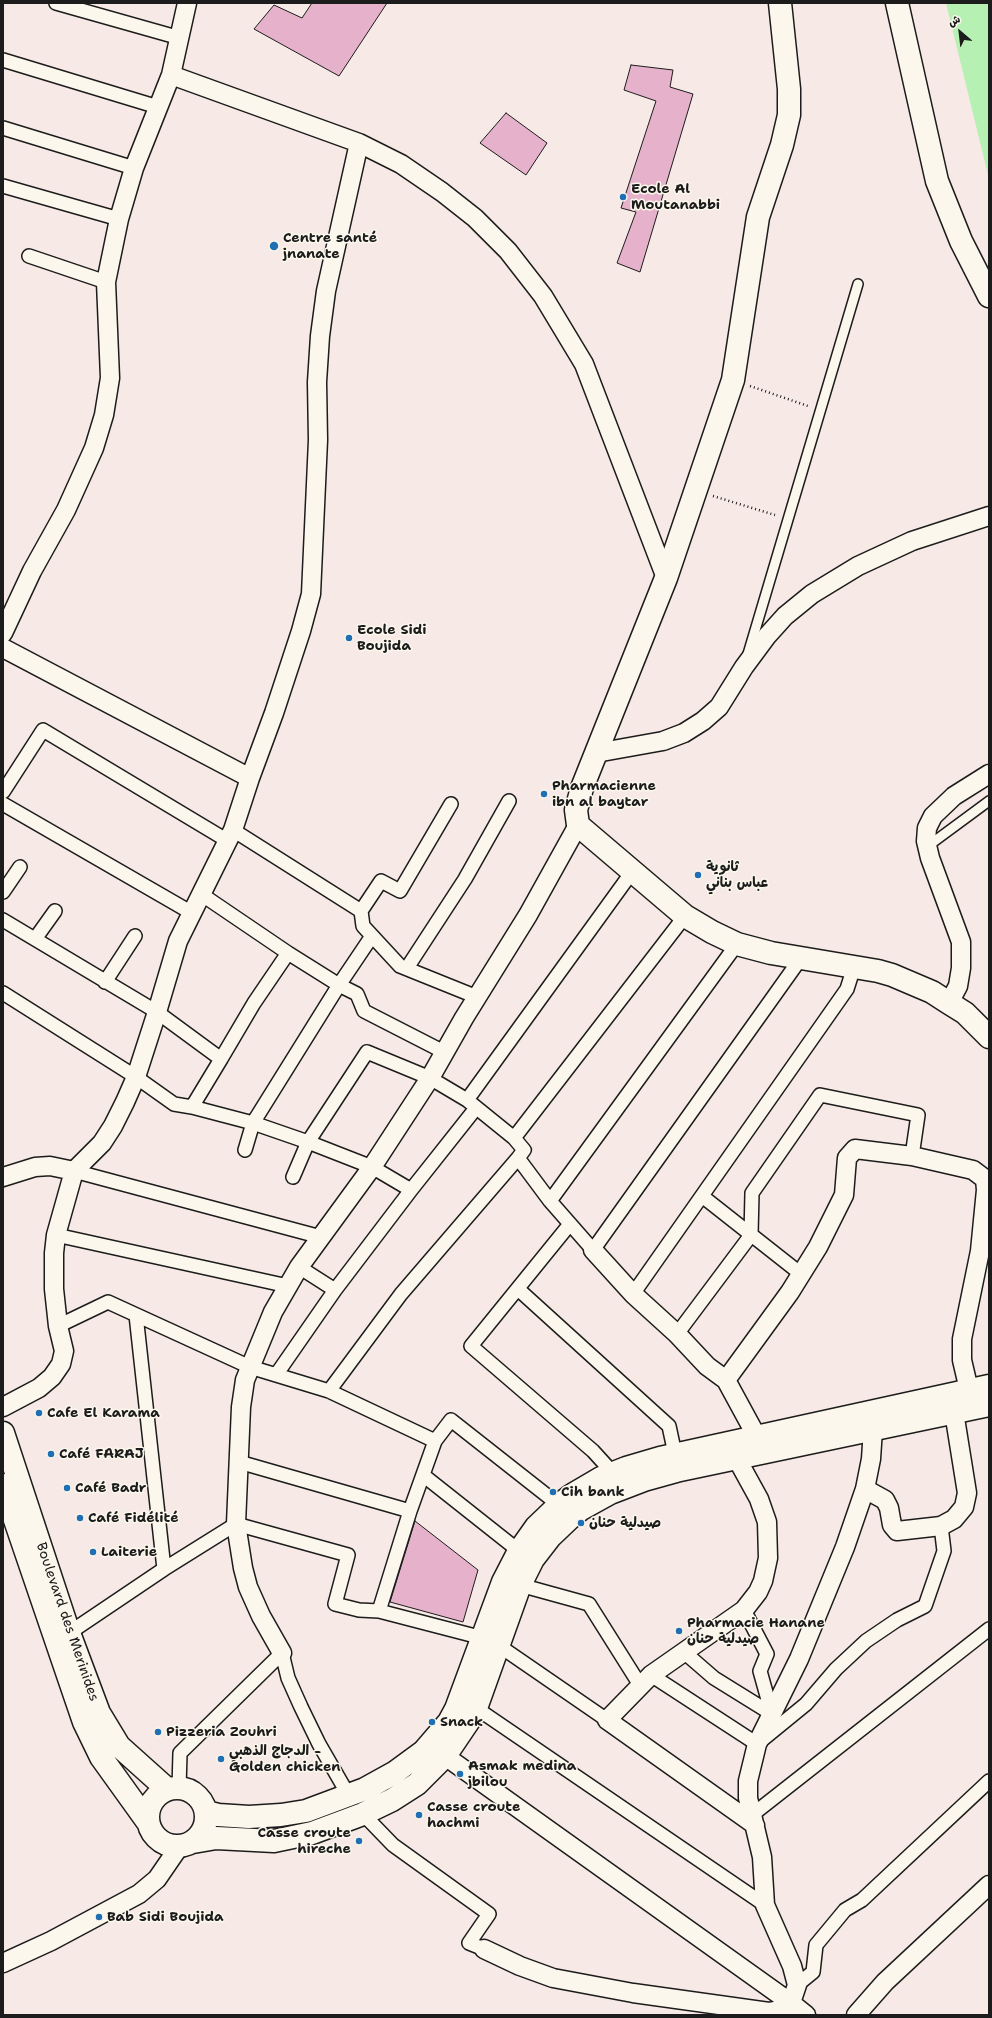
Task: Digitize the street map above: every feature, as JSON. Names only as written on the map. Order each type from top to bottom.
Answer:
[{"type":"main road","points":[[780,3],[789,89],[789,115],[782,145],[758,217],[733,380],[666,578],[582,788],[576,810],[578,825],[685,916],[712,932],[738,944],[801,958],[878,971],[892,975],[932,992],[965,1013],[989,1037]]},
{"type":"main road","points":[[897,3],[937,181],[960,241],[989,296]]},
{"type":"main road","points":[[186,1844],[202,1834],[206,1823],[206,1812],[203,1803],[197,1795],[188,1790],[173,1789],[158,1794],[148,1811],[147,1820],[150,1831],[158,1840],[168,1846],[186,1844],[216,1838],[263,1841],[285,1839],[328,1829],[392,1800],[416,1784],[445,1756],[462,1733],[476,1708],[503,1582],[519,1551],[536,1527],[559,1504],[572,1495],[613,1473],[644,1462],[979,1388]]},
{"type":"main road","points":[[206,1812],[218,1815],[249,1817],[295,1814],[349,1796],[394,1773],[410,1762],[432,1744],[449,1722],[533,1559],[550,1537],[582,1509],[610,1493],[644,1480],[680,1470],[989,1405]]},
{"type":"main road","name":"Boulevard des Merinides","points":[[3,1433],[69,1633],[99,1713],[119,1746],[173,1789]]},
{"type":"main road","name":"Boulevard des Merinides","points":[[3,1485],[84,1722],[102,1757],[147,1820]]},
{"type":"street","points":[[56,3],[180,38]]},
{"type":"street","points":[[3,633],[32,571],[66,510],[94,448],[104,415],[110,378],[106,282],[119,219],[134,168],[171,75],[180,38],[186,3]]},
{"type":"street","points":[[3,60],[158,107]]},
{"type":"street","points":[[171,75],[359,143],[401,164],[442,192],[469,214],[508,251],[543,296],[584,364],[666,578]]},
{"type":"street","points":[[3,128],[134,168]]},
{"type":"street","points":[[3,1407],[39,1388],[52,1377],[61,1364],[64,1351],[58,1326],[53,1272],[56,1235],[74,1171],[102,1143],[113,1126],[136,1077],[178,941],[230,835],[274,713],[311,594],[318,440],[317,382],[320,336],[326,290],[359,143]]},
{"type":"street","points":[[3,186],[119,219]]},
{"type":"street","points":[[29,256],[106,282]]},
{"type":"street","points":[[596,753],[663,741],[684,733],[703,721],[719,707],[744,667],[767,636],[785,616],[812,594],[858,566],[912,541],[989,516]]},
{"type":"street","points":[[3,648],[250,778]]},
{"type":"street","points":[[3,792],[43,730],[230,835],[361,911]]},
{"type":"street","points":[[949,1003],[959,980],[961,968],[961,942],[937,878],[928,846],[927,828],[933,816],[954,796],[989,774]]},
{"type":"street","points":[[407,968],[466,879],[508,800]]},
{"type":"street","points":[[3,804],[192,913]]},
{"type":"street","points":[[451,804],[400,890],[381,881],[361,911],[363,926],[400,966],[476,997]]},
{"type":"street","points":[[349,1796],[319,1744],[301,1707],[288,1678],[282,1653],[260,1616],[248,1587],[243,1568],[236,1524],[241,1407],[245,1380],[273,1312],[299,1267],[372,1167],[446,1053],[476,997],[528,915],[578,825]]},
{"type":"street","points":[[3,892],[20,867]]},
{"type":"street","points":[[276,1375],[335,1290],[411,1190],[632,872]]},
{"type":"street","points":[[201,894],[288,953],[339,985],[357,994],[364,1011],[446,1053]]},
{"type":"street","points":[[35,939],[55,911]]},
{"type":"street","points":[[514,1138],[685,916]]},
{"type":"street","points":[[3,920],[157,1012],[221,1059]]},
{"type":"street","points":[[105,982],[135,936]]},
{"type":"street","points":[[245,1150],[253,1123],[339,985],[372,936]]},
{"type":"street","points":[[550,1201],[738,944]]},
{"type":"street","points":[[192,1107],[254,1004],[288,953]]},
{"type":"street","points":[[593,1250],[801,958]]},
{"type":"street","points":[[633,1294],[847,989],[854,967]]},
{"type":"street","points":[[3,994],[136,1077],[174,1104],[192,1107],[253,1123],[308,1142],[372,1167],[411,1190]]},
{"type":"street","points":[[294,1177],[308,1142],[368,1052],[430,1078],[471,1104],[514,1138],[524,1150],[401,1294],[329,1391]]},
{"type":"street","points":[[676,1334],[751,1234],[752,1193],[820,1095],[918,1115],[912,1156]]},
{"type":"street","points":[[726,1380],[801,1274],[818,1247],[844,1195],[847,1158],[855,1149],[912,1156],[972,1170],[985,1179],[986,1190],[980,1251],[962,1339],[962,1360],[979,1388]]},
{"type":"street","points":[[518,1158],[550,1201],[633,1294],[676,1334],[707,1366],[726,1380],[757,1437]]},
{"type":"street","points":[[3,1177],[35,1167],[50,1166],[74,1171],[321,1237]]},
{"type":"street","points":[[702,1196],[801,1274]]},
{"type":"street","points":[[570,1224],[471,1346],[593,1451],[613,1473]]},
{"type":"street","points":[[56,1235],[288,1286]]},
{"type":"street","points":[[299,1267],[335,1290]]},
{"type":"street","points":[[518,1289],[670,1426],[675,1454]]},
{"type":"street","points":[[58,1326],[108,1302],[250,1367],[329,1391],[435,1441]]},
{"type":"street","points":[[136,1315],[164,1569]]},
{"type":"street","points":[[865,1489],[885,1500],[889,1508],[892,1525],[897,1531],[941,1526],[948,1524],[960,1514],[966,1500],[966,1485],[954,1412]]},
{"type":"street","points":[[379,1611],[422,1475],[435,1441],[451,1420],[559,1504]]},
{"type":"street","points":[[797,1985],[792,1966],[765,1905],[762,1857],[747,1790],[749,1772],[758,1744],[823,1603],[865,1489],[871,1459],[873,1429]]},
{"type":"street","points":[[607,1720],[646,1680],[744,1610],[755,1596],[763,1581],[768,1558],[767,1522],[759,1499],[738,1459]]},
{"type":"street","points":[[239,1462],[410,1511]]},
{"type":"street","points":[[422,1475],[519,1551]]},
{"type":"street","points":[[69,1633],[164,1569],[236,1524],[348,1555],[335,1604],[359,1610],[379,1611],[491,1641],[754,1820]]},
{"type":"street","points":[[758,1744],[806,1704],[836,1669],[866,1641],[897,1620],[925,1606],[944,1551],[941,1526]]},
{"type":"street","points":[[520,1585],[589,1604],[646,1680],[758,1744]]},
{"type":"street","points":[[744,1610],[768,1654],[760,1672],[772,1714]]},
{"type":"street","points":[[754,1820],[989,1630]]},
{"type":"street","points":[[684,1652],[714,1678],[772,1714]]},
{"type":"street","points":[[173,1789],[180,1753],[282,1653]]},
{"type":"street","points":[[476,1708],[765,1905]]},
{"type":"street","points":[[445,1756],[806,2015]]},
{"type":"street","points":[[363,1814],[392,1845],[489,1914],[469,1943],[520,1966],[553,1978],[633,1993],[770,2012],[784,2009],[791,2003],[797,1985],[813,1972],[816,1944],[845,1910],[862,1900],[989,1781]]},
{"type":"street","points":[[3,1963],[51,1941],[139,1894],[157,1879],[186,1844]]},
{"type":"street","points":[[856,2015],[885,1982],[989,1885]]},
{"type":"lane","points":[[744,667],[858,284]]},
{"type":"lane","points":[[928,846],[989,801]]},
{"type":"path","points":[[733,380],[821,411]]},
{"type":"path","points":[[696,490],[788,520]]},
{"type":"green space","points":[[946,3],[989,3],[989,179]]},
{"type":"building","points":[[312,3],[387,3],[339,76],[254,29],[274,5],[302,18]]},
{"type":"building","points":[[631,65],[673,70],[670,87],[693,94],[640,272],[617,263],[636,212],[621,208],[656,101],[624,90]]},
{"type":"building","points":[[506,113],[547,143],[526,175],[480,143]]},
{"type":"building","points":[[415,1521],[478,1570],[463,1622],[390,1602]]},
{"type":"place","name":"Ecole Al Moutanabbi","points":[[623,197]]},
{"type":"place","name":"Centre santé jnanate","points":[[274,246]]},
{"type":"place","name":"Ecole Sidi Boujida","points":[[349,638]]},
{"type":"place","name":"Pharmacienne ibn al baytar","points":[[544,794]]},
{"type":"place","name":"ثانوية عباس بناني","points":[[698,875]]},
{"type":"place","name":"Cafe El Karama","points":[[39,1413]]},
{"type":"place","name":"Café FARAJ","points":[[51,1454]]},
{"type":"place","name":"Café Badr","points":[[67,1488]]},
{"type":"place","name":"Cih bank","points":[[553,1492]]},
{"type":"place","name":"Café Fidélité","points":[[80,1518]]},
{"type":"place","name":"صيدلية حنان","points":[[581,1523]]},
{"type":"place","name":"Laiterie","points":[[93,1552]]},
{"type":"place","name":"Pharmacie Hanane صيدلية حنان","points":[[679,1631]]},
{"type":"place","name":"Snack","points":[[432,1722]]},
{"type":"place","name":"Pizzeria Zouhri","points":[[158,1732]]},
{"type":"place","name":"الدجاج الذهبي - Golden chicken","points":[[221,1759]]},
{"type":"place","name":"Asmak medina jbilou","points":[[460,1774]]},
{"type":"place","name":"Casse croute hachmi","points":[[419,1815]]},
{"type":"place","name":"Casse croute hireche","points":[[359,1841]]},
{"type":"place","name":"Bab Sidi Boujida","points":[[99,1917]]}]
